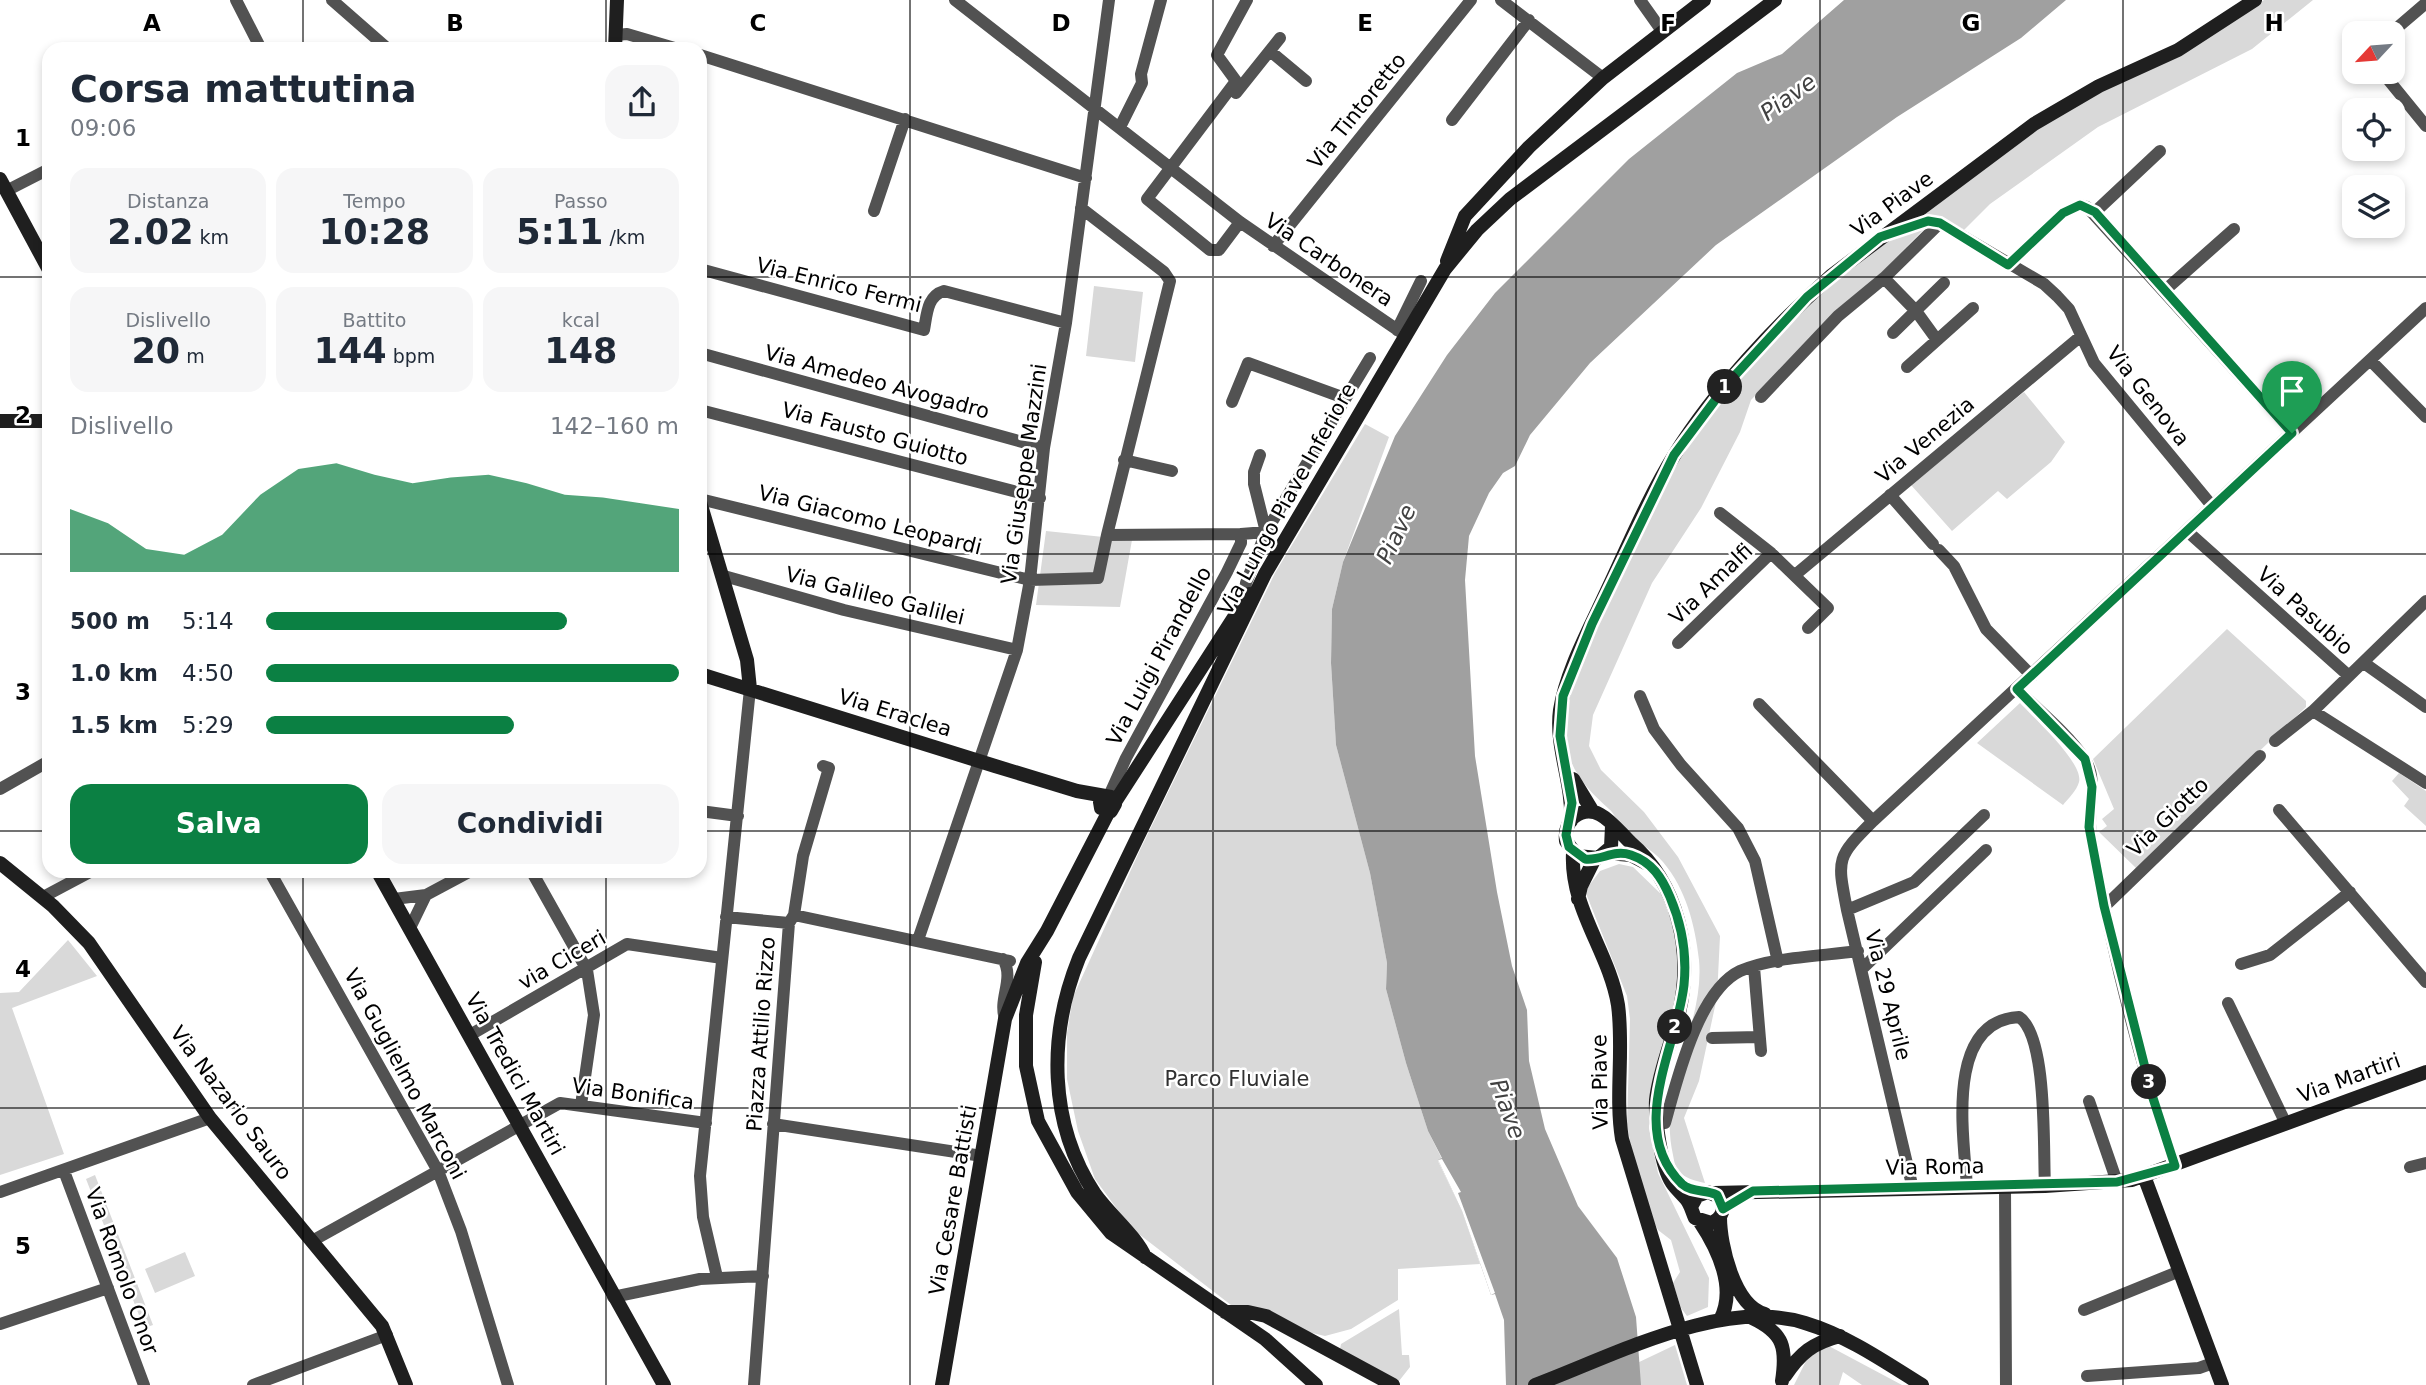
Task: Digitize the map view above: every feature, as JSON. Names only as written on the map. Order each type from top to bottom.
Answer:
[{"type":"street","points":[[236,0],[257,42]]},
{"type":"street","points":[[616,42],[617,0]]},
{"type":"street","name":"Via Carbonera","points":[[955,0],[1240,222],[1401,333],[1421,281]]},
{"type":"street","name":"Via Giuseppe Mazzini","points":[[918,940],[1017,650],[1030,580],[1044,448],[1066,323],[1109,0]]},
{"type":"street","points":[[1120,127],[1142,83],[1141,74],[1161,0]]},
{"type":"street","name":"Via Carbonera","points":[[1173,169],[1236,81],[1217,55],[1247,0]]},
{"type":"street","name":"Via Tintoretto","points":[[1273,246],[1471,0]]},
{"type":"street","points":[[1501,0],[1603,78]]},
{"type":"street","points":[[1640,0],[1662,31]]},
{"type":"street","points":[[1445,269],[1456,232],[1477,202],[1529,147],[1603,78],[1704,0]]},
{"type":"street","name":"Via Lungo Piave Inferiore","points":[[1145,1257],[1093,1190],[1073,1151],[1063,1112],[1057,1070],[1061,1013],[1079,958],[1265,574],[1401,333],[1445,269],[1476,230],[1510,199],[1775,0]]},
{"type":"street","name":"Via Piave","points":[[1571,821],[1567,768],[1559,723],[1563,696],[1592,624],[1674,455],[1728,383],[1807,297],[1880,237],[2034,124],[2099,86],[2178,50],[2255,0]]},
{"type":"street","points":[[338,2],[381,42]]},
{"type":"street","points":[[2405,21],[2426,3]]},
{"type":"street","points":[[1452,120],[1529,20]]},
{"type":"street","points":[[616,42],[627,34],[654,42]]},
{"type":"street","name":"Via Carbonera","points":[[1240,222],[1219,250],[1210,250],[1147,199],[1280,38]]},
{"type":"street","points":[[1270,51],[1306,81]]},
{"type":"street","points":[[707,57],[1086,178]]},
{"type":"street","points":[[2392,84],[2426,126]]},
{"type":"street","points":[[874,211],[905,119]]},
{"type":"street","points":[[2095,212],[2161,151]]},
{"type":"street","points":[[42,171],[3,185],[42,257]]},
{"type":"street","points":[[2008,265],[2071,208],[2080,205],[2095,212],[2292,433]]},
{"type":"street","points":[[1030,580],[1098,578],[1124,460],[1170,281],[1164,272],[1082,208]]},
{"type":"street","points":[[1880,237],[1928,221],[1940,223]]},
{"type":"street","points":[[1760,397],[1838,316],[1884,278],[1940,223]]},
{"type":"street","name":"Via Genova","points":[[1940,223],[2043,284],[2057,296],[2069,309],[2094,363],[2213,507]]},
{"type":"street","points":[[2164,292],[2234,229]]},
{"type":"street","name":"Via Enrico Fermi","points":[[707,271],[924,330],[930,302],[936,293],[944,291],[1066,323]]},
{"type":"street","points":[[1884,278],[1916,311],[1937,340]]},
{"type":"street","points":[[1893,333],[1944,284]]},
{"type":"street","points":[[1907,368],[1973,308]]},
{"type":"street","name":"Via 29 Aprile","points":[[1913,1189],[1863,968],[1847,910],[1840,863],[1850,844],[2426,308]]},
{"type":"street","name":"Via Venezia","points":[[1795,575],[2081,336]]},
{"type":"street","name":"Via Amedeo Avogadro","points":[[707,356],[1044,448]]},
{"type":"street","name":"Via Luigi Pirandello","points":[[1242,603],[1246,583],[1266,533],[1370,358]]},
{"type":"street","points":[[2370,360],[2426,417]]},
{"type":"street","points":[[1232,402],[1248,363],[1339,396],[1344,401]]},
{"type":"street","name":"Via Fausto Guiotto","points":[[707,412],[1040,498]]},
{"type":"street","points":[[0,421],[42,421]]},
{"type":"street","points":[[1261,454],[1254,472],[1254,484],[1266,533]]},
{"type":"street","points":[[1124,460],[1172,471]]},
{"type":"street","points":[[1890,495],[1954,566],[1986,629],[2032,676]]},
{"type":"street","name":"Via Giacomo Leopardi","points":[[707,503],[1030,580]]},
{"type":"street","name":"Via Amalfi","points":[[1720,513],[1771,553],[1828,608],[1808,628]]},
{"type":"street","points":[[707,523],[750,670],[738,816],[726,917]]},
{"type":"street","name":"Via Pasubio","points":[[2187,531],[2349,676],[2426,601]]},
{"type":"street","name":"Via Luigi Pirandello","points":[[1107,535],[1266,533]]},
{"type":"street","name":"Via Luigi Pirandello","points":[[1107,802],[1126,758],[1227,572],[1241,543],[1241,534]]},
{"type":"street","name":"Via Amalfi","points":[[1678,643],[1771,553]]},
{"type":"street","points":[[1107,802],[1127,785],[1242,603],[1265,574]]},
{"type":"street","name":"Via Galileo Galilei","points":[[724,576],[844,610],[1017,650]]},
{"type":"street","points":[[2364,663],[2426,708]]},
{"type":"street","name":"Via Eraclea","points":[[707,676],[1107,802]]},
{"type":"street","points":[[2275,741],[2313,711],[2349,676]]},
{"type":"street","points":[[2017,689],[2085,759],[2092,787],[2089,827],[2104,906],[2152,1095],[2175,1166]]},
{"type":"street","points":[[1640,696],[1654,729],[1681,765],[1738,828],[1755,861],[1778,962]]},
{"type":"street","points":[[1759,704],[1873,821]]},
{"type":"street","points":[[2313,711],[2426,783]]},
{"type":"street","name":"Via Giotto","points":[[2104,906],[2260,756]]},
{"type":"street","points":[[0,789],[42,765]]},
{"type":"street","points":[[823,766],[829,768],[803,856],[792,919],[918,940]]},
{"type":"street","name":"Via Piave","points":[[1567,768],[1593,812]]},
{"type":"street","name":"Via Cesare Battisti","points":[[942,1385],[1005,1020],[1021,975],[1047,931],[1107,802]]},
{"type":"street","points":[[2279,810],[2426,982]]},
{"type":"street","points":[[707,812],[738,816]]},
{"type":"street","points":[[1653,867],[1631,855],[1573,853],[1566,838],[1571,821],[1581,813],[1593,812],[1604,816],[1640,851],[1653,867],[1663,880],[1675,912],[1685,959],[1679,1012],[1656,1101],[1657,1124],[1672,1184],[1691,1206],[1694,1216],[1700,1222],[1727,1285],[1726,1308],[1720,1320]]},
{"type":"street","points":[[1847,910],[1914,882],[1984,815]]},
{"type":"street","points":[[1578,900],[1581,886],[1613,841],[1612,826]]},
{"type":"street","points":[[1863,968],[1986,850]]},
{"type":"street","name":"Via Piave","points":[[1573,853],[1573,887],[1614,985],[1619,1027],[1618,1104],[1622,1139],[1697,1385]]},
{"type":"street","name":"Via Nazario Sauro","points":[[0,863],[43,897],[89,943],[210,1118],[387,1335],[406,1385]]},
{"type":"street","points":[[43,897],[79,878]]},
{"type":"street","name":"Via Guglielmo Marconi","points":[[273,878],[438,1171],[461,1231],[508,1385]]},
{"type":"street","name":"Via Tredici Martiri","points":[[382,878],[664,1385]]},
{"type":"street","points":[[394,899],[426,895],[458,878]]},
{"type":"street","points":[[535,878],[587,970],[594,1015],[581,1105]]},
{"type":"street","points":[[2241,964],[2270,955],[2350,892]]},
{"type":"street","points":[[410,928],[426,895]]},
{"type":"street","name":"Piazza Attilio Rizzo","points":[[717,1277],[701,1202],[700,1176],[726,917],[792,919],[773,1124],[754,1385]]},
{"type":"street","name":"Via Lungo Piave Inferiore","points":[[1047,931],[1030,982],[1026,1066],[1038,1121],[1064,1172],[1087,1207],[1111,1233],[1279,1349],[1316,1385]]},
{"type":"street","name":"Via Cesare Battisti","points":[[918,940],[1006,960],[1009,972],[1002,1009],[1005,1020]]},
{"type":"street","name":"via Ciceri","points":[[470,1035],[587,970],[627,944],[722,958]]},
{"type":"street","points":[[1665,1123],[1690,1043],[1715,994],[1726,980],[1754,967],[1858,951]]},
{"type":"street","points":[[1754,967],[1761,1051]]},
{"type":"street","name":"Via Cesare Battisti","points":[[1005,1020],[1030,982]]},
{"type":"street","name":"Via Martiri","points":[[2228,1003],[2286,1124]]},
{"type":"street","points":[[1967,1187],[1963,1082],[1967,1058],[1993,1027],[2002,1020],[2019,1017],[2026,1022],[2035,1045],[2045,1186]]},
{"type":"street","points":[[1713,1038],[1759,1037]]},
{"type":"street","name":"Via Martiri","points":[[2144,1176],[2426,1072]]},
{"type":"street","points":[[2089,1101],[2117,1182]]},
{"type":"street","name":"Via Bonifica","points":[[312,1241],[560,1103],[706,1124]]},
{"type":"street","points":[[0,1192],[210,1118]]},
{"type":"street","points":[[773,1124],[982,1156]]},
{"type":"street","points":[[2410,1167],[2426,1163]]},
{"type":"street","points":[[1668,1166],[1683,1185],[1709,1193],[1721,1200],[1722,1248],[1749,1308],[1803,1322],[1841,1336],[1923,1385]]},
{"type":"street","name":"Via Romolo Onor","points":[[64,1171],[144,1385]]},
{"type":"street","points":[[2144,1176],[2221,1385]]},
{"type":"street","name":"Via Roma","points":[[1709,1193],[2045,1186],[2117,1182],[2144,1176]]},
{"type":"street","points":[[2005,1186],[2006,1385]]},
{"type":"street","points":[[1700,1222],[1711,1223],[1753,1191]]},
{"type":"street","points":[[1691,1206],[1695,1198],[1709,1193]]},
{"type":"street","points":[[2084,1310],[2180,1271]]},
{"type":"street","points":[[614,1297],[717,1277],[763,1276]]},
{"type":"street","points":[[0,1324],[108,1288]]},
{"type":"street","points":[[1225,1312],[1248,1312],[1266,1316],[1393,1385]]},
{"type":"street","points":[[1535,1385],[1694,1325],[1768,1315]]},
{"type":"street","points":[[1747,1316],[1768,1326],[1779,1339],[1785,1361],[1781,1383]]},
{"type":"street","points":[[253,1385],[387,1335]]},
{"type":"street","points":[[1781,1383],[1804,1351],[1821,1341],[1841,1336]]},
{"type":"street","points":[[2087,1376],[2199,1368],[2214,1363]]},
{"type":"green space","points":[[2264,0],[2313,0],[2252,49],[2098,127],[1990,204],[1962,232],[1908,226],[2051,120]]},
{"type":"green space","points":[[1928,225],[1878,276],[1839,308],[1751,400],[1740,432],[1701,508],[1652,583],[1593,715],[1589,746],[1601,770],[1644,812],[1678,857],[1720,936],[1717,997],[1699,1081],[1684,1118],[1705,1183],[1687,1177],[1677,1169],[1670,1129],[1671,1104],[1699,984],[1699,960],[1692,921],[1678,884],[1663,862],[1623,828],[1583,782],[1573,766],[1565,730],[1569,696],[1587,646],[1653,504],[1676,462],[1718,402],[1784,326],[1844,270],[1881,244]]},
{"type":"green space","points":[[1094,286],[1143,292],[1135,362],[1086,356]]},
{"type":"green space","points":[[2024,392],[2065,442],[2051,462],[2007,499],[1998,491],[1952,531],[1911,485]]},
{"type":"green space","name":"Parco Fluviale","points":[[1365,424],[1389,437],[1343,562],[1332,609],[1331,663],[1336,745],[1370,873],[1387,963],[1386,989],[1406,1063],[1428,1131],[1442,1159],[1438,1161],[1462,1211],[1480,1264],[1398,1269],[1398,1300],[1351,1329],[1325,1336],[1308,1332],[1267,1309],[1231,1305],[1131,1228],[1095,1179],[1078,1131],[1067,1079],[1067,1033],[1073,997],[1140,850],[1275,573]]},
{"type":"green space","points":[[1046,531],[1132,540],[1120,607],[1036,605]]},
{"type":"green space","points":[[2227,629],[2306,701],[2306,707],[2136,868],[2099,832],[2107,826],[2102,819],[2114,809],[2093,759]]},
{"type":"green space","points":[[2020,703],[2046,729],[2074,764],[2079,782],[2063,805],[1977,743]]},
{"type":"green space","points":[[2399,773],[2426,791],[2426,826],[2404,806],[2409,799],[2392,781]]},
{"type":"green space","points":[[1619,864],[1633,867],[1662,895],[1678,940],[1677,1000],[1650,1106],[1649,1128],[1658,1173],[1709,1278],[1708,1307],[1687,1316],[1681,1308],[1673,1283],[1680,1272],[1671,1240],[1658,1230],[1653,1220],[1632,1152],[1627,1124],[1630,1019],[1627,996],[1585,891],[1600,871]]},
{"type":"green space","points":[[68,940],[97,976],[12,1008],[64,1154],[0,1175],[0,993],[19,992]]},
{"type":"green space","points":[[95,1175],[153,1325],[144,1328],[86,1179]]},
{"type":"green space","points":[[185,1252],[195,1276],[155,1293],[145,1269]]},
{"type":"green space","points":[[1399,1309],[1402,1355],[1409,1355],[1410,1367],[1399,1381],[1340,1349],[1341,1344]]},
{"type":"green space","points":[[1675,1345],[1687,1385],[1633,1385],[1635,1364]]},
{"type":"green space","points":[[1827,1345],[1902,1385],[1862,1385],[1843,1372],[1839,1385],[1794,1385],[1807,1359]]},
{"type":"water","name":"Piave","points":[[1844,0],[2066,0],[2021,38],[1897,117],[1716,245],[1590,363],[1530,435],[1515,466],[1503,473],[1489,493],[1469,536],[1465,580],[1475,756],[1512,966],[1527,1010],[1529,1061],[1545,1129],[1578,1206],[1617,1258],[1636,1317],[1641,1385],[1506,1385],[1504,1320],[1495,1294],[1491,1295],[1462,1211],[1438,1160],[1442,1158],[1428,1131],[1406,1063],[1386,989],[1387,963],[1370,873],[1336,745],[1331,663],[1332,609],[1343,562],[1395,436],[1447,355],[1495,293],[1629,159],[1737,73],[1782,54]]},
{"type":"pier","points":[[1442,1159],[1461,1192],[1458,1193],[1495,1293],[1491,1295],[1462,1211],[1438,1160]]},
{"type":"route","points":[[2080,205],[2095,212],[2292,433],[2017,689],[2085,759],[2092,787],[2089,827],[2104,906],[2158,1117],[2175,1166],[2117,1182],[2045,1186],[1753,1191],[1723,1209],[1717,1195],[1689,1189],[1683,1185],[1664,1157],[1657,1124],[1656,1101],[1684,988],[1684,948],[1679,923],[1663,880],[1653,867],[1631,855],[1620,853],[1606,853],[1598,859],[1585,859],[1577,856],[1569,847],[1566,835],[1571,821],[1571,789],[1559,723],[1563,696],[1592,624],[1674,455],[1700,417],[1807,297],[1880,237],[1928,221],[1940,223],[2008,265],[2063,213],[2080,205]]}]
